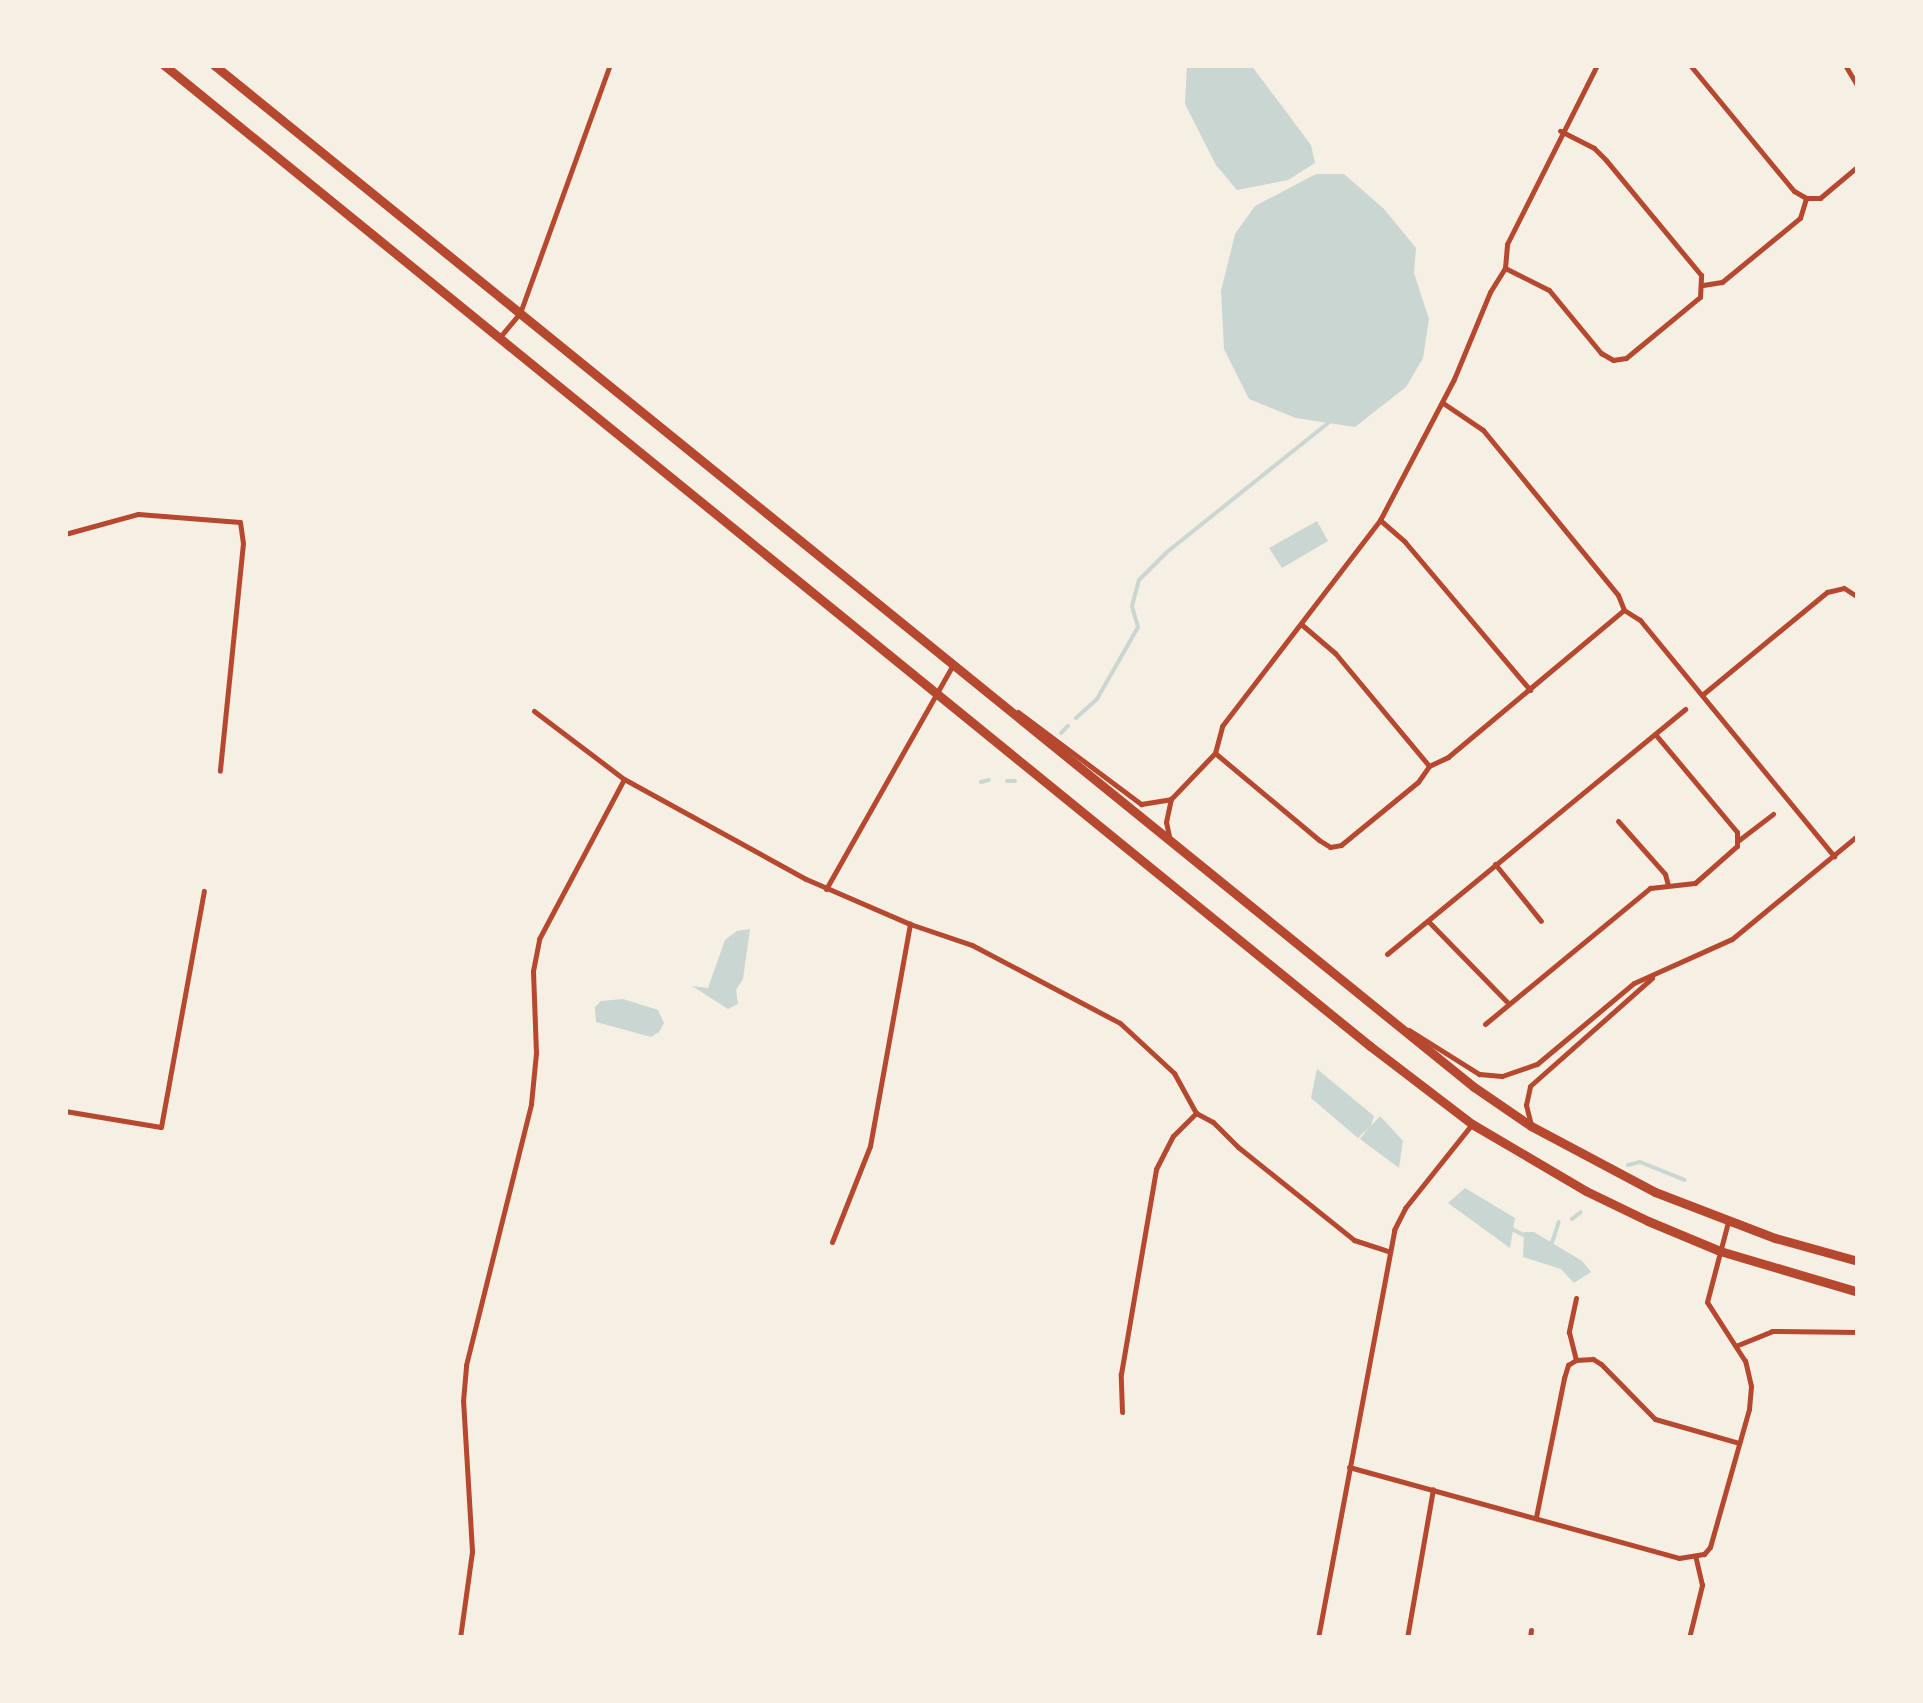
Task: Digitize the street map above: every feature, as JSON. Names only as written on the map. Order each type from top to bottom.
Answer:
[{"type":"highway","points":[[164,65],[1472,1124],[1586,1191],[1720,1251],[1858,1292]]},
{"type":"highway","points":[[214,65],[1392,1024],[1531,1126],[1640,1185],[1728,1222],[1858,1261]]},
{"type":"street","points":[[499,338],[520,312],[610,65]]},
{"type":"street","points":[[1172,844],[1166,822],[1171,799],[1216,753],[1222,726],[1380,520],[1442,403],[1490,292],[1505,268],[1508,244],[1560,131],[1597,65]]},
{"type":"street","points":[[1690,65],[1794,191],[1806,198],[1820,198],[1858,166]]},
{"type":"street","points":[[1845,65],[1858,87]]},
{"type":"street","points":[[1505,268],[1549,290],[1601,354],[1613,360],[1626,358],[1700,298],[1700,275],[1606,160],[1594,148],[1560,131]]},
{"type":"street","points":[[1703,285],[1722,282],[1800,218],[1806,198]]},
{"type":"street","points":[[1442,403],[1483,430],[1618,595],[1624,610],[1640,620],[1834,856]]},
{"type":"street","points":[[65,534],[138,514],[240,522],[244,543],[220,771]]},
{"type":"street","points":[[1380,520],[1405,542],[1530,690]]},
{"type":"street","points":[[1702,695],[1827,592],[1844,588],[1858,597]]},
{"type":"street","points":[[1216,753],[1330,846],[1341,845],[1418,782],[1429,766],[1448,757],[1624,610]]},
{"type":"street","points":[[1301,624],[1335,652],[1429,766]]},
{"type":"street","points":[[826,888],[952,666]]},
{"type":"street","points":[[989,696],[1008,705],[1141,804],[1171,799]]},
{"type":"street","points":[[1387,954],[1686,708]]},
{"type":"street","points":[[534,711],[624,778],[826,888],[972,945],[1120,1023],[1174,1073],[1196,1113],[1213,1122],[1238,1147],[1354,1240],[1388,1252]]},
{"type":"street","points":[[1656,735],[1739,840]]},
{"type":"street","points":[[460,1638],[472,1551],[463,1401],[466,1365],[531,1104],[536,1053],[533,971],[539,939],[624,778]]},
{"type":"street","points":[[1485,1024],[1650,888],[1695,883],[1739,840],[1774,814]]},
{"type":"street","points":[[1618,821],[1665,874],[1668,885]]},
{"type":"street","points":[[1392,1024],[1420,1035],[1479,1074],[1502,1076],[1536,1064],[1634,983],[1732,938],[1858,836]]},
{"type":"street","points":[[1495,864],[1540,920]]},
{"type":"street","points":[[65,1111],[161,1127],[204,891]]},
{"type":"street","points":[[1428,920],[1508,1003]]},
{"type":"street","points":[[832,1242],[876,1122],[910,924]]},
{"type":"street","points":[[1531,1126],[1526,1104],[1530,1086],[1642,991],[1654,976]]},
{"type":"street","points":[[1122,1412],[1121,1374],[1156,1169],[1173,1136],[1196,1113]]},
{"type":"street","points":[[1318,1638],[1388,1252],[1405,1208],[1472,1124]]},
{"type":"street","points":[[1350,1467],[1679,1558],[1696,1558],[1710,1547],[1751,1386],[1738,1345],[1711,1314],[1707,1302],[1728,1222]]},
{"type":"street","points":[[1576,1298],[1569,1332],[1576,1360]]},
{"type":"street","points":[[1738,1345],[1772,1331],[1858,1332]]},
{"type":"street","points":[[1536,1517],[1564,1378],[1568,1365],[1576,1360],[1593,1358],[1655,1419],[1739,1443]]},
{"type":"street","points":[[1407,1638],[1433,1488]]},
{"type":"street","points":[[1689,1638],[1702,1585],[1696,1558]]},
{"type":"shaded area","points":[[1187,65],[1251,65],[1311,145],[1315,163],[1288,180],[1237,190],[1216,165],[1185,104]]},
{"type":"shaded area","points":[[1316,174],[1344,174],[1384,209],[1416,248],[1414,273],[1429,319],[1423,358],[1406,387],[1355,427],[1296,418],[1249,399],[1224,349],[1221,291],[1235,234],[1255,206]]},
{"type":"shaded area","points":[[1317,521],[1328,541],[1282,568],[1269,548]]},
{"type":"shaded area","points":[[750,929],[743,979],[736,990],[738,1004],[728,1009],[692,986],[708,988],[725,940],[737,931]]},
{"type":"shaded area","points":[[623,999],[658,1010],[664,1023],[659,1032],[651,1037],[596,1022],[595,1007],[601,1001]]},
{"type":"shaded area","points":[[1317,1069],[1374,1116],[1371,1126],[1380,1116],[1403,1141],[1399,1168],[1360,1139],[1369,1127],[1358,1138],[1311,1098]]},
{"type":"shaded area","points":[[1465,1188],[1515,1218],[1510,1248],[1448,1203]]},
{"type":"shaded area","points":[[1524,1232],[1534,1232],[1582,1261],[1591,1272],[1574,1283],[1561,1269],[1523,1257]]},
{"type":"waterway","points":[[1076,718],[1097,699],[1138,627],[1132,606],[1139,580],[1167,552],[1328,423]]},
{"type":"waterway","points":[[1061,733],[1068,726]]},
{"type":"waterway","points":[[981,782],[989,780]]},
{"type":"waterway","points":[[1007,781],[1015,781]]},
{"type":"waterway","points":[[1628,1165],[1640,1162],[1685,1180]]},
{"type":"waterway","points":[[1572,1219],[1581,1212]]},
{"type":"waterway","points":[[1551,1246],[1559,1222]]},
{"type":"waterway","points":[[1510,1228],[1528,1237]]}]
